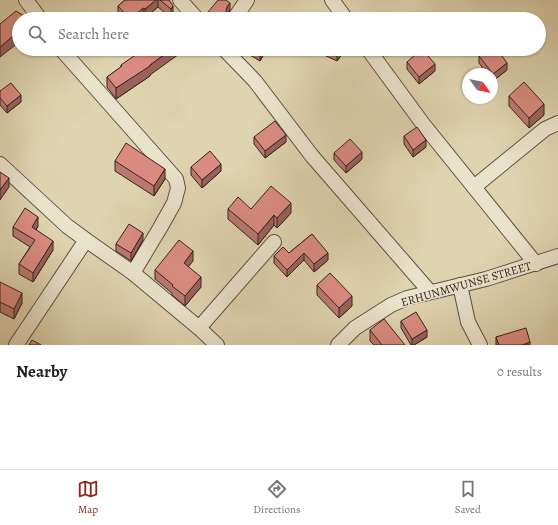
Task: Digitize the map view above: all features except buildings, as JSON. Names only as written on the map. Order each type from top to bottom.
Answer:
[{"type":"street","points":[[26,0],[35,12]]},
{"type":"street","points":[[180,0],[191,12]]},
{"type":"street","points":[[239,12],[247,0]]},
{"type":"street","points":[[333,0],[341,12]]},
{"type":"street","points":[[68,56],[176,179],[178,188],[174,203],[133,273]]},
{"type":"street","points":[[231,56],[254,81],[312,156],[430,292]]},
{"type":"street","points":[[373,56],[423,124],[536,264]]},
{"type":"street","points":[[474,187],[545,130],[558,123]]},
{"type":"street","points":[[0,164],[67,226],[133,273],[217,345]]},
{"type":"street","points":[[16,345],[86,240]]},
{"type":"street","points":[[199,328],[274,242]]},
{"type":"street","name":"ERHUNMWUNSE STREET","points":[[338,345],[355,328],[391,305],[407,298],[486,279],[558,258]]},
{"type":"street","points":[[460,285],[468,322],[480,345]]}]
